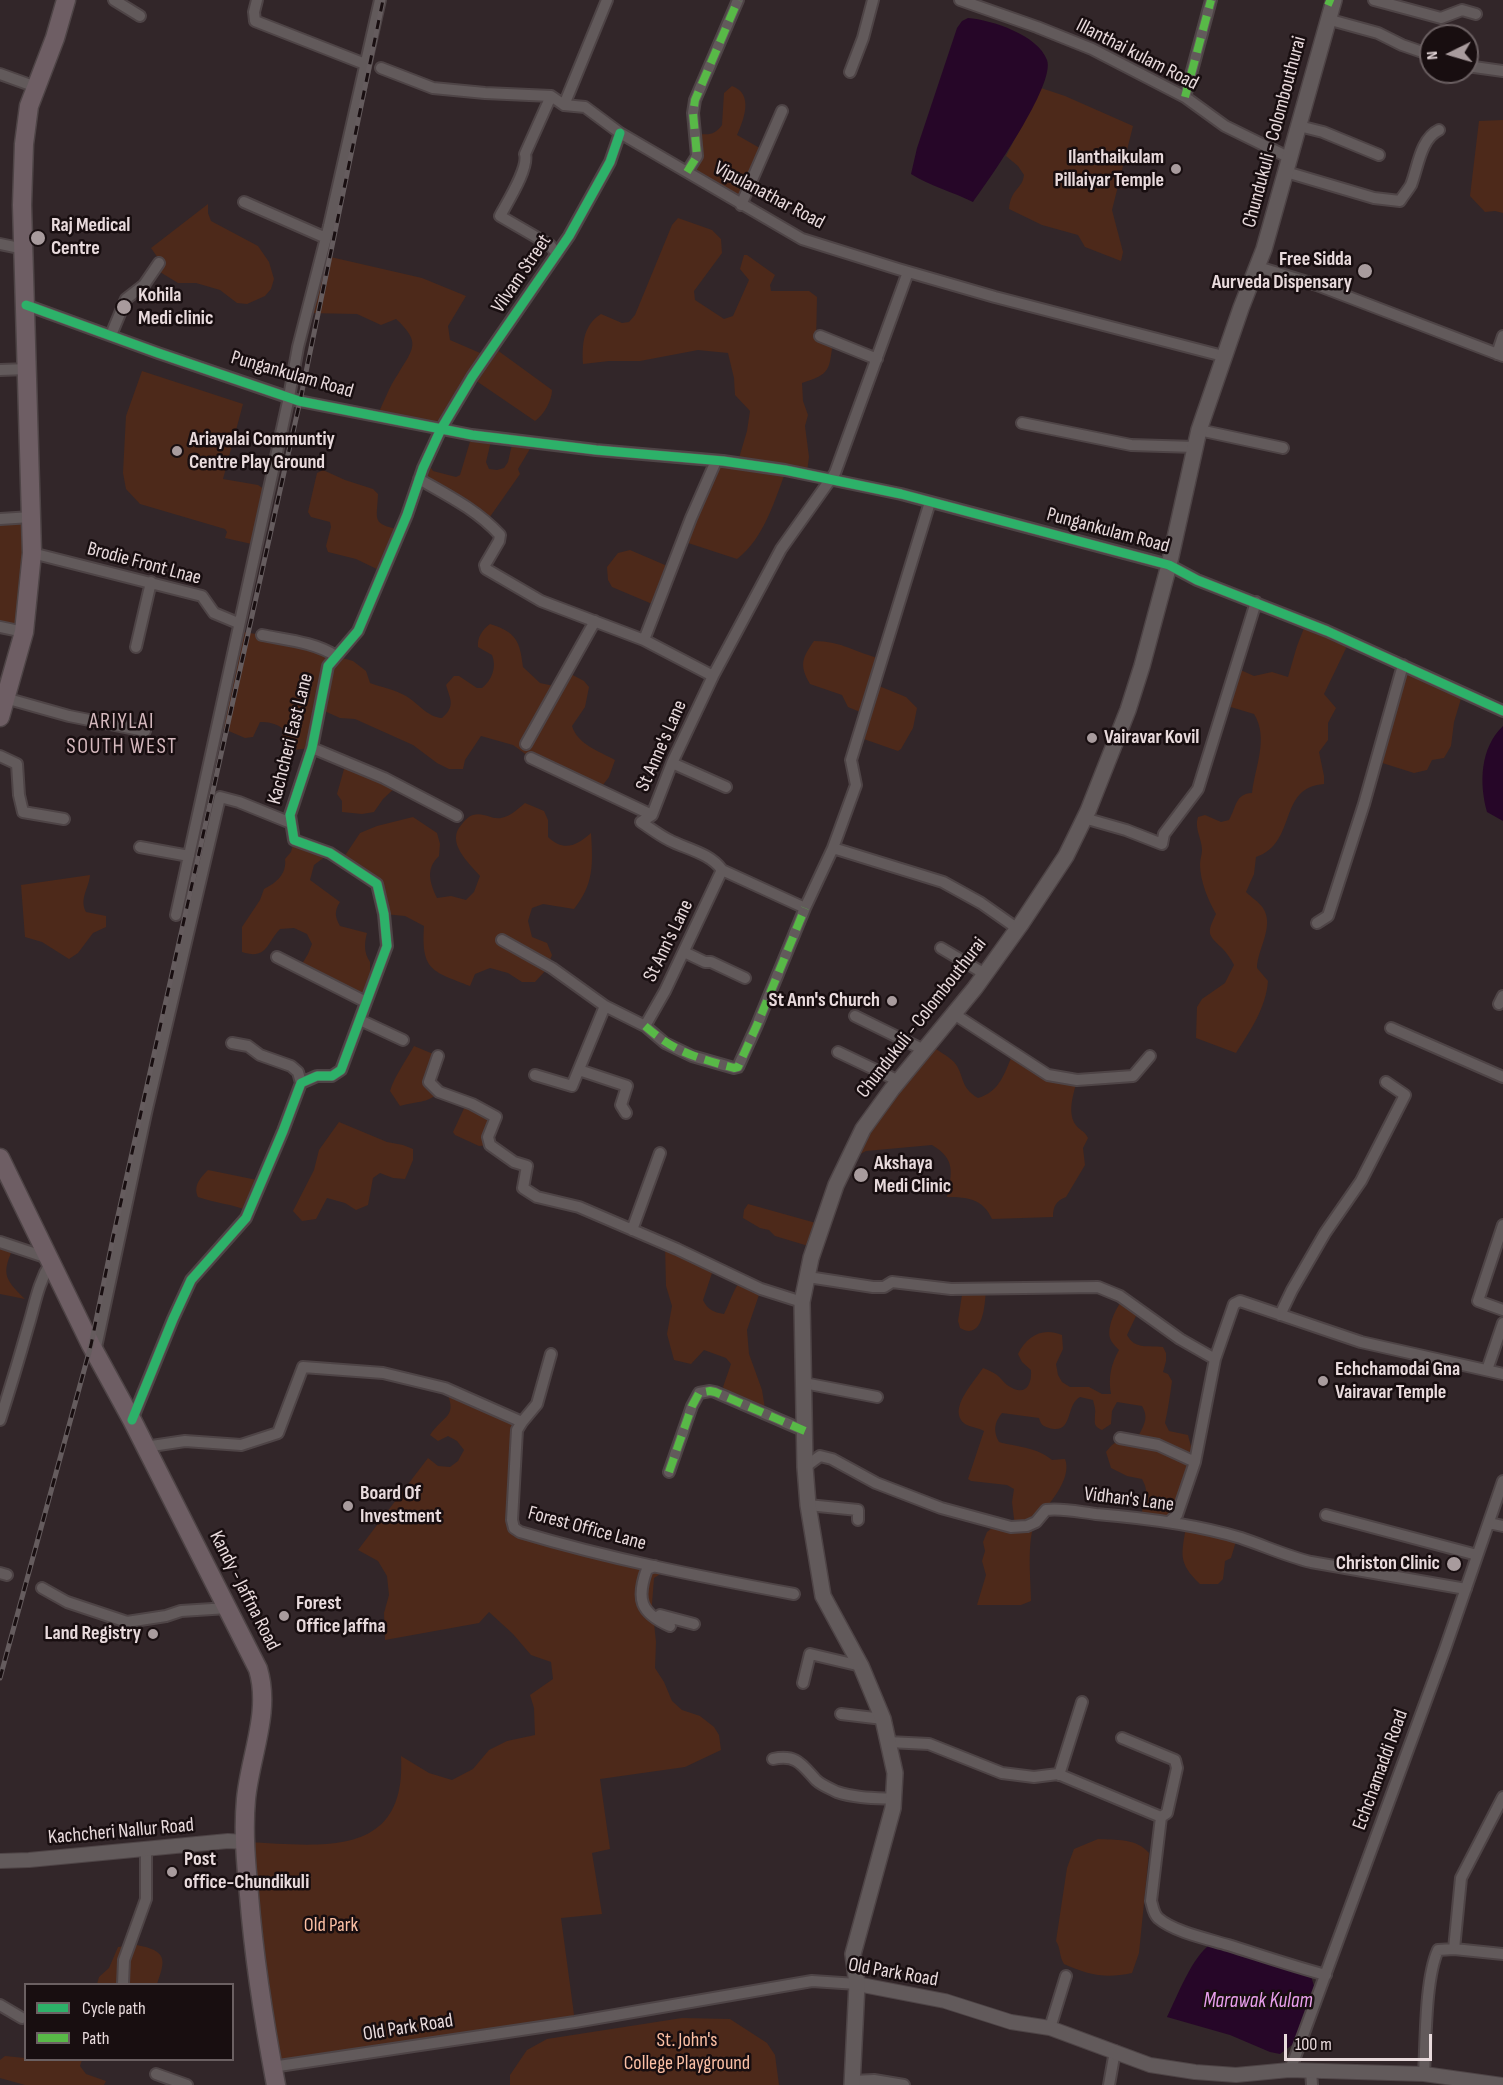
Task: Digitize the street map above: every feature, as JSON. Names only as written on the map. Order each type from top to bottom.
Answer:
[{"type":"highway","points":[[0,717],[24,632],[32,553],[24,249],[24,144],[29,106],[55,38],[66,0]]},
{"type":"highway","name":"Kandy - Jaffna Road","points":[[0,1158],[95,1353],[132,1420],[228,1608],[263,1684],[260,1726],[246,1799],[246,1842],[256,1975],[274,2076]]},
{"type":"main road","name":"Chundukuli - Colombouthurai","points":[[852,2083],[857,1984],[853,1954],[891,1819],[895,1773],[884,1719],[861,1666],[823,1596],[808,1505],[804,1467],[802,1302],[811,1258],[836,1185],[862,1130],[1018,929],[1066,856],[1084,818],[1128,710],[1169,565],[1199,430],[1258,267],[1299,126],[1331,1]]},
{"type":"street","points":[[114,0],[141,16]]},
{"type":"street","points":[[257,0],[254,12],[255,21],[365,64]]},
{"type":"street","points":[[176,915],[238,622],[289,398],[298,347],[326,238],[380,0]]},
{"type":"street","points":[[564,105],[607,0]]},
{"type":"street","points":[[687,172],[697,156],[693,113],[695,100],[738,0]]},
{"type":"street","points":[[850,72],[863,38],[873,0]]},
{"type":"street","name":"Illanthai kulam Road","points":[[960,0],[1092,49],[1185,98],[1288,165],[1374,198],[1400,201],[1411,185],[1416,165],[1431,134],[1438,130]]},
{"type":"street","points":[[1185,98],[1210,0]]},
{"type":"street","points":[[1374,0],[1441,18],[1462,10],[1476,14]]},
{"type":"street","points":[[1328,19],[1378,33],[1419,51]]},
{"type":"street","points":[[381,68],[434,88],[551,96],[525,153],[527,159],[524,169],[500,216],[550,245],[557,254]]},
{"type":"street","points":[[1479,68],[1503,71]]},
{"type":"street","points":[[0,74],[36,87]]},
{"type":"street","name":"Vipulanathar Road","points":[[551,96],[564,105],[585,107],[620,133],[802,239],[908,272],[1224,356]]},
{"type":"street","points":[[741,205],[782,111]]},
{"type":"street","points":[[1299,126],[1323,132],[1379,155]]},
{"type":"street","name":"Vilvam Street","points":[[441,429],[472,377],[569,236],[610,162],[620,133]]},
{"type":"street","points":[[244,202],[326,238]]},
{"type":"street","points":[[0,244],[24,249]]},
{"type":"street","points":[[111,335],[126,299],[144,285],[159,263]]},
{"type":"street","points":[[1258,267],[1328,289],[1500,355],[1503,336]]},
{"type":"street","name":"St Anne's Lane","points":[[805,908],[722,870],[718,864],[706,856],[668,840],[641,822],[652,815],[672,763],[713,676],[781,549],[832,479],[908,272]]},
{"type":"street","name":"Pungankulam Road","points":[[26,305],[289,398],[472,435],[716,461],[832,479],[930,502],[1169,565],[1503,711]]},
{"type":"street","points":[[820,336],[877,359]]},
{"type":"street","points":[[0,370],[28,369]]},
{"type":"street","points":[[1022,423],[1131,446],[1196,447]]},
{"type":"street","name":"Kachcheri East Lane","points":[[301,1083],[317,1076],[332,1076],[341,1071],[387,946],[384,914],[376,884],[330,853],[294,840],[290,815],[312,748],[328,666],[358,631],[441,429]]},
{"type":"street","points":[[1199,430],[1282,448]]},
{"type":"street","points":[[644,640],[691,518],[716,461]]},
{"type":"street","points":[[419,479],[465,505],[500,535],[485,565],[486,569],[541,601],[644,640],[713,676]]},
{"type":"street","points":[[502,940],[552,968],[604,1006],[645,1026],[665,1043],[692,1056],[734,1068],[738,1067],[758,1025],[805,908],[833,848],[856,785],[851,760],[930,502]]},
{"type":"street","points":[[0,519],[31,517]]},
{"type":"street","name":"Brodie Front Lnae","points":[[32,553],[202,596],[214,613],[238,622]]},
{"type":"street","points":[[136,647],[150,582]]},
{"type":"street","points":[[1084,818],[1126,830],[1162,844],[1164,834],[1198,789],[1256,602]]},
{"type":"street","points":[[526,744],[596,621]]},
{"type":"street","points":[[0,627],[24,632]]},
{"type":"street","points":[[262,635],[305,644],[326,650],[336,656]]},
{"type":"street","points":[[1317,922],[1328,916],[1364,804],[1402,665]]},
{"type":"street","points":[[5,698],[69,716],[144,731]]},
{"type":"street","points":[[312,748],[384,778],[457,816]]},
{"type":"street","points":[[0,756],[17,764],[18,795],[23,812],[64,819]]},
{"type":"street","points":[[531,758],[652,815]]},
{"type":"street","points":[[672,763],[726,787]]},
{"type":"street","points":[[95,1353],[146,1113],[220,796],[291,822]]},
{"type":"street","points":[[140,847],[189,856]]},
{"type":"street","points":[[833,848],[943,882],[981,903],[1018,929]]},
{"type":"street","name":"St Ann's Lane","points":[[645,1026],[684,952],[722,870]]},
{"type":"street","points":[[941,948],[985,974]]},
{"type":"street","points":[[684,952],[745,978]]},
{"type":"street","points":[[277,957],[366,1002]]},
{"type":"street","points":[[535,1075],[572,1086],[604,1006]]},
{"type":"street","points":[[954,1014],[1048,1076],[1077,1080],[1133,1076],[1150,1056]]},
{"type":"street","points":[[855,1016],[924,1050]]},
{"type":"street","points":[[360,1020],[403,1040]]},
{"type":"street","points":[[1391,1028],[1503,1077]]},
{"type":"street","points":[[132,1420],[173,1318],[191,1280],[246,1218],[301,1083],[298,1072],[291,1066],[260,1055],[248,1046],[232,1043]]},
{"type":"street","points":[[838,1052],[898,1081]]},
{"type":"street","points":[[438,1056],[429,1082],[439,1092],[472,1104],[496,1117],[488,1137],[490,1145],[514,1162],[527,1166],[523,1188],[537,1197],[579,1207],[761,1289],[802,1302]]},
{"type":"street","points":[[579,1070],[627,1086],[621,1105],[626,1113]]},
{"type":"street","points":[[1280,1315],[1325,1233],[1361,1181],[1405,1095],[1386,1082]]},
{"type":"street","points":[[632,1230],[660,1153]]},
{"type":"street","points":[[1503,1225],[1479,1302],[1503,1310]]},
{"type":"street","points":[[0,1242],[50,1260],[37,1290],[10,1394],[0,1420]]},
{"type":"street","points":[[808,1277],[873,1287],[884,1287],[892,1282],[951,1289],[1098,1287],[1120,1296],[1180,1339],[1215,1359]]},
{"type":"street","points":[[1169,1522],[1177,1515],[1195,1462],[1215,1359],[1234,1304],[1240,1301],[1361,1342],[1503,1374]]},
{"type":"street","points":[[1487,1370],[1503,1323]]},
{"type":"street","points":[[145,1447],[185,1441],[241,1445],[278,1433],[303,1367],[383,1373],[445,1388],[522,1422],[537,1404],[551,1354]]},
{"type":"street","points":[[804,1383],[877,1397]]},
{"type":"street","points":[[669,1472],[692,1406],[699,1393],[715,1392],[805,1431]]},
{"type":"street","name":"Forest Office Lane","points":[[522,1422],[516,1436],[512,1520],[514,1528],[520,1532],[573,1548],[794,1594]]},
{"type":"street","points":[[1120,1438],[1158,1445],[1195,1462]]},
{"type":"street","name":"Vidhan's Lane","points":[[804,1467],[820,1456],[832,1459],[876,1484],[941,1509],[1011,1527],[1028,1526],[1036,1522],[1046,1510],[1059,1508],[1074,1512],[1169,1522],[1241,1538],[1286,1556],[1466,1588]]},
{"type":"street","name":"Echchamaddi Road","points":[[1289,2070],[1326,1975],[1503,1481]]},
{"type":"street","points":[[808,1505],[858,1510],[858,1520]]},
{"type":"street","points":[[1326,1515],[1477,1555]]},
{"type":"street","points":[[1489,1523],[1503,1526]]},
{"type":"street","points":[[655,1566],[647,1569],[641,1597],[648,1614],[670,1626]]},
{"type":"street","points":[[42,1588],[67,1602],[127,1622],[166,1616],[180,1611],[228,1608]]},
{"type":"street","points":[[648,1614],[657,1613],[694,1624]]},
{"type":"street","points":[[802,1683],[810,1654],[861,1666]]},
{"type":"street","points":[[1059,1775],[1082,1702]]},
{"type":"street","points":[[841,1714],[884,1719]]},
{"type":"street","points":[[1122,1738],[1175,1760],[1177,1768],[1167,1813],[1161,1817],[1151,1901],[1153,1911],[1158,1918],[1209,1940],[1282,1964],[1326,1975]]},
{"type":"street","points":[[888,1742],[929,1744],[1002,1773],[1034,1777],[1059,1775],[1161,1817]]},
{"type":"street","points":[[773,1758],[784,1756],[799,1762],[818,1782],[854,1797],[894,1799]]},
{"type":"street","points":[[1454,1948],[1461,1878],[1503,1797]]},
{"type":"street","name":"Kachcheri Nallur Road","points":[[0,1861],[228,1841],[246,1842]]},
{"type":"street","points":[[123,1983],[124,1960],[146,1899],[146,1849]]},
{"type":"street","points":[[1424,2074],[1426,2026],[1433,1964],[1438,1950],[1454,1948],[1503,1954]]},
{"type":"street","points":[[1050,2028],[1066,1976]]},
{"type":"street","name":"Old Park Road","points":[[274,2076],[812,1981],[857,1984],[945,2001],[1011,2022],[1050,2028],[1150,2065],[1195,2072],[1236,2075],[1289,2070],[1312,2078],[1424,2074],[1461,2082],[1503,2085]]},
{"type":"street","points":[[0,2005],[22,2018]]},
{"type":"street","points":[[1109,2085],[1115,2051]]},
{"type":"street","points":[[156,2074],[187,2085]]},
{"type":"street","points":[[852,2083],[874,2080],[904,2085]]},
{"type":"green space","points":[[732,86],[739,90],[745,101],[744,115],[737,135],[765,151],[741,205],[687,172],[697,156],[695,133],[710,134],[722,125],[724,93]]},
{"type":"green space","points":[[1041,88],[1133,126],[1112,210],[1123,252],[1121,261],[1085,247],[1078,235],[1042,225],[1009,209],[1012,197],[1024,175],[1018,166],[1006,156]]},
{"type":"green space","points":[[1503,120],[1503,213],[1485,212],[1470,196],[1479,121]]},
{"type":"green space","points":[[208,204],[211,221],[258,246],[269,262],[274,279],[271,289],[265,296],[247,304],[237,303],[220,290],[196,283],[178,283],[160,272],[158,258],[151,248]]},
{"type":"green space","points":[[678,218],[712,230],[721,239],[722,253],[694,291],[695,300],[724,319],[733,316],[749,280],[740,269],[744,255],[747,255],[775,275],[770,285],[771,291],[809,291],[817,297],[816,342],[833,341],[827,370],[819,377],[802,383],[803,401],[808,415],[805,426],[809,457],[807,472],[787,468],[762,530],[755,541],[737,559],[682,541],[716,455],[739,458],[747,431],[750,411],[735,395],[734,378],[728,353],[698,350],[640,361],[583,364],[585,336],[595,319],[601,314],[622,323],[629,322],[635,315],[672,225]]},
{"type":"green space","points":[[322,255],[422,278],[466,296],[448,326],[450,340],[487,356],[493,347],[552,390],[551,398],[544,411],[535,421],[472,378],[441,429],[377,416],[392,384],[408,358],[412,340],[396,319],[381,325],[357,314],[307,313]]},
{"type":"green space","name":"Ariayalai Communtiy Centre Play Ground","points":[[142,371],[243,404],[223,479],[258,485],[268,492],[256,545],[225,538],[227,532],[225,529],[140,504],[126,489],[123,473],[126,416]]},
{"type":"green space","points":[[472,435],[492,437],[486,462],[489,469],[497,470],[504,468],[508,462],[513,440],[534,442],[518,469],[520,474],[487,521],[419,479],[427,462],[433,471],[456,477],[460,475]]},
{"type":"green space","points":[[323,470],[373,489],[378,494],[378,520],[384,525],[400,530],[383,572],[356,559],[328,552],[326,546],[331,527],[330,522],[311,517],[308,512],[317,473]]},
{"type":"green space","points":[[31,517],[24,632],[0,627],[0,519]]},
{"type":"green space","points":[[630,550],[672,568],[657,606],[612,587],[608,580],[607,567],[618,553]]},
{"type":"green space","points":[[1306,623],[1349,642],[1324,694],[1336,708],[1328,723],[1328,740],[1319,752],[1324,784],[1309,787],[1299,795],[1278,840],[1269,850],[1256,857],[1254,874],[1246,892],[1263,908],[1266,915],[1266,930],[1257,968],[1268,981],[1261,1010],[1236,1053],[1196,1038],[1197,1007],[1202,999],[1225,983],[1234,965],[1210,933],[1216,914],[1207,897],[1201,877],[1202,850],[1197,821],[1198,817],[1205,815],[1221,822],[1229,820],[1239,798],[1252,793],[1261,743],[1258,723],[1254,714],[1224,705],[1236,668],[1254,676],[1272,672],[1288,677]]},
{"type":"green space","points":[[490,624],[511,634],[518,644],[523,667],[540,683],[554,686],[567,672],[584,681],[589,687],[585,707],[572,726],[584,743],[615,760],[609,777],[599,790],[531,758],[513,745],[481,736],[465,760],[463,769],[449,769],[413,745],[355,719],[340,718],[320,709],[312,748],[292,750],[283,742],[282,728],[271,723],[260,722],[253,737],[245,738],[217,726],[237,631],[262,635],[353,661],[366,671],[370,683],[402,694],[427,712],[442,718],[450,706],[446,685],[454,676],[459,676],[477,688],[482,688],[491,677],[494,669],[492,655],[478,647],[481,634]]},
{"type":"green space","points":[[814,641],[841,645],[882,659],[874,684],[906,697],[917,708],[913,728],[901,749],[898,751],[858,737],[865,714],[848,707],[842,695],[810,684],[804,672],[803,662]]},
{"type":"green space","points":[[1403,665],[1463,692],[1454,722],[1451,746],[1444,758],[1432,760],[1427,770],[1414,773],[1376,761]]},
{"type":"green space","points":[[346,762],[398,785],[383,799],[374,812],[362,814],[342,812],[342,801],[337,794]]},
{"type":"green space","points":[[525,803],[544,811],[548,820],[548,837],[554,842],[570,846],[591,833],[592,844],[589,882],[574,909],[543,904],[532,908],[528,921],[532,937],[547,943],[552,955],[546,970],[535,982],[522,982],[508,973],[490,968],[475,974],[470,986],[438,972],[427,961],[424,926],[405,916],[384,914],[376,884],[342,860],[360,833],[413,817],[437,833],[440,844],[439,856],[432,866],[430,876],[437,898],[451,896],[466,900],[474,892],[480,876],[460,852],[456,838],[457,831],[469,817],[481,814],[501,818],[511,814]]},
{"type":"green space","points":[[294,840],[330,853],[314,865],[310,880],[340,902],[336,914],[340,926],[367,933],[365,948],[373,980],[366,1002],[299,969],[312,944],[307,934],[294,928],[280,929],[265,949],[257,954],[242,952],[242,927],[260,900],[264,889],[273,884],[282,874],[285,859],[291,852]]},
{"type":"green space","points":[[90,875],[84,907],[86,912],[106,916],[106,927],[93,933],[78,953],[69,959],[42,942],[25,937],[21,885]]},
{"type":"green space","points":[[930,1045],[954,1062],[968,1090],[978,1098],[997,1086],[1013,1053],[1048,1075],[1077,1080],[1072,1113],[1075,1124],[1088,1138],[1083,1148],[1085,1165],[1066,1197],[1056,1204],[1053,1217],[992,1219],[984,1207],[974,1200],[947,1197],[951,1174],[949,1161],[940,1150],[932,1145],[866,1151],[849,1160]]},
{"type":"green space","points":[[414,1046],[438,1056],[429,1082],[439,1092],[426,1100],[400,1106],[390,1091]]},
{"type":"green space","points":[[467,1102],[496,1117],[490,1145],[479,1146],[453,1132]]},
{"type":"green space","points":[[339,1122],[387,1142],[413,1149],[413,1160],[405,1179],[393,1178],[380,1173],[373,1178],[368,1205],[356,1210],[345,1203],[327,1198],[316,1219],[302,1221],[293,1211],[314,1170],[319,1150]]},
{"type":"green space","points":[[208,1170],[262,1181],[249,1211],[198,1197],[197,1186]]},
{"type":"green space","points":[[748,1204],[823,1225],[815,1248],[775,1236],[769,1230],[760,1228],[743,1218]]},
{"type":"green space","points":[[0,1242],[14,1246],[6,1269],[7,1275],[12,1286],[25,1299],[0,1294]]},
{"type":"green space","points":[[665,1244],[714,1267],[703,1300],[714,1311],[724,1314],[741,1280],[761,1289],[747,1330],[749,1354],[762,1390],[766,1415],[730,1398],[723,1387],[731,1364],[726,1358],[704,1350],[691,1364],[674,1360],[667,1334],[672,1306],[666,1286]]},
{"type":"green space","points":[[963,1288],[986,1288],[982,1318],[974,1330],[968,1331],[960,1328],[958,1321]]},
{"type":"green space","points":[[1123,1299],[1137,1314],[1127,1335],[1130,1340],[1142,1346],[1163,1347],[1166,1353],[1163,1372],[1168,1374],[1172,1381],[1165,1423],[1169,1431],[1188,1435],[1195,1462],[1169,1522],[1141,1518],[1146,1494],[1142,1479],[1127,1476],[1111,1468],[1106,1452],[1120,1440],[1138,1437],[1145,1418],[1142,1406],[1117,1402],[1112,1411],[1111,1424],[1102,1430],[1095,1424],[1093,1400],[1080,1397],[1072,1406],[1066,1423],[1057,1429],[1044,1426],[1039,1418],[1002,1413],[995,1427],[999,1442],[1033,1450],[1052,1460],[1065,1459],[1067,1467],[1062,1483],[1033,1528],[1030,1549],[1031,1601],[1021,1605],[977,1605],[986,1575],[982,1561],[985,1551],[983,1542],[987,1532],[997,1524],[1015,1527],[1012,1502],[1014,1489],[1007,1485],[968,1479],[984,1431],[965,1424],[960,1418],[960,1404],[983,1368],[1000,1377],[1013,1388],[1022,1390],[1026,1388],[1030,1381],[1031,1370],[1022,1362],[1018,1354],[1031,1338],[1048,1332],[1062,1335],[1063,1349],[1056,1364],[1062,1382],[1070,1387],[1089,1387],[1102,1394],[1111,1394],[1111,1371],[1119,1350],[1113,1344],[1109,1333],[1115,1312]]},
{"type":"green space","name":"Old Park","points":[[445,1388],[522,1422],[514,1528],[668,1569],[654,1578],[652,1604],[656,1642],[655,1668],[672,1701],[682,1710],[700,1716],[714,1727],[719,1735],[721,1750],[685,1767],[600,1779],[610,1849],[592,1853],[602,1914],[561,1918],[575,2022],[272,2067],[246,1842],[329,1844],[353,1840],[374,1830],[390,1814],[399,1790],[401,1756],[429,1773],[452,1780],[473,1769],[489,1750],[507,1741],[535,1735],[534,1708],[530,1695],[553,1679],[551,1662],[531,1655],[489,1612],[479,1623],[385,1640],[384,1613],[389,1595],[387,1576],[378,1561],[358,1550],[428,1458],[438,1466],[450,1467],[458,1461],[464,1450],[457,1441],[448,1436],[438,1441],[430,1435],[450,1411],[451,1405]]},
{"type":"green space","points":[[1186,1526],[1237,1538],[1231,1558],[1225,1561],[1223,1579],[1218,1584],[1200,1584],[1184,1563]]},
{"type":"green space","points":[[1098,1839],[1132,1842],[1149,1853],[1139,1953],[1132,1973],[1105,1976],[1073,1968],[1064,1964],[1056,1941],[1067,1868],[1074,1849]]},
{"type":"green space","points":[[137,1945],[159,1953],[163,1962],[157,1983],[97,1983],[99,1977],[109,1968],[118,1947]]},
{"type":"green space","name":"St. John's College Playground","points":[[682,2018],[730,2019],[767,2043],[775,2055],[779,2085],[510,2085],[510,2075],[527,2050],[547,2039]]},
{"type":"green space","points":[[5,2056],[24,2058],[24,2061],[82,2061],[80,2066],[86,2074],[106,2081],[104,2085],[25,2085],[0,2078],[0,2060]]},
{"type":"water","points":[[968,18],[1013,30],[1034,43],[1047,60],[1047,72],[1032,110],[1006,154],[973,202],[911,174],[917,148],[957,28],[962,21]]},
{"type":"water","points":[[1503,726],[1503,821],[1487,812],[1482,778],[1483,766],[1490,745]]},
{"type":"water","name":"Marawak Kulam","points":[[1212,1943],[1311,1976],[1314,1986],[1296,2042],[1280,2054],[1230,2035],[1167,2017],[1192,1966]]},
{"type":"railway","points":[[0,1678],[91,1345],[300,401],[383,0]]},
{"type":"marked path","points":[[687,172],[697,156],[693,113],[695,100],[738,0]]},
{"type":"marked path","points":[[1185,97],[1211,0]]},
{"type":"marked path","points":[[1326,0],[1333,3]]},
{"type":"marked path","points":[[645,1026],[666,1042],[686,1053],[708,1061],[738,1067],[805,908]]},
{"type":"marked path","points":[[669,1472],[692,1406],[699,1393],[715,1392],[805,1431]]},
{"type":"cycle path","points":[[132,1420],[191,1280],[246,1218],[301,1083],[317,1076],[332,1076],[341,1070],[387,946],[384,914],[377,884],[330,853],[294,840],[290,815],[312,748],[328,666],[358,631],[407,515],[423,468],[441,429],[472,377],[569,236],[610,162],[620,133]]},
{"type":"cycle path","points":[[26,305],[299,401],[472,435],[596,450],[723,461],[785,470],[901,494],[1169,565],[1197,580],[1327,631],[1503,711]]},
{"type":"place","name":"Ilanthaikulam Pillaiyar Temple","points":[[1176,169]]},
{"type":"place","name":"Raj Medical Centre","points":[[38,238]]},
{"type":"place","name":"Free Sidda Aurveda Dispensary","points":[[1365,271]]},
{"type":"place","name":"Kohila Medi clinic","points":[[124,307]]},
{"type":"place","name":"Ariayalai Communtiy Centre Play Ground","points":[[177,451]]},
{"type":"place","name":"Vairavar Kovil","points":[[1092,738]]},
{"type":"place","name":"St Ann's Church","points":[[892,1001]]},
{"type":"place","name":"Akshaya Medi Clinic","points":[[861,1175]]},
{"type":"place","name":"Echchamodai Gna Vairavar Temple","points":[[1323,1381]]},
{"type":"place","name":"Board Of Investment","points":[[348,1506]]},
{"type":"place","name":"Christon Clinic","points":[[1454,1564]]},
{"type":"place","name":"Forest Office Jaffna","points":[[284,1616]]},
{"type":"place","name":"Land Registry","points":[[153,1634]]},
{"type":"place","name":"Post office-Chundikuli","points":[[172,1872]]},
{"type":"district","name":"ARIYLAI SOUTH WEST","points":[[122,734]]}]
